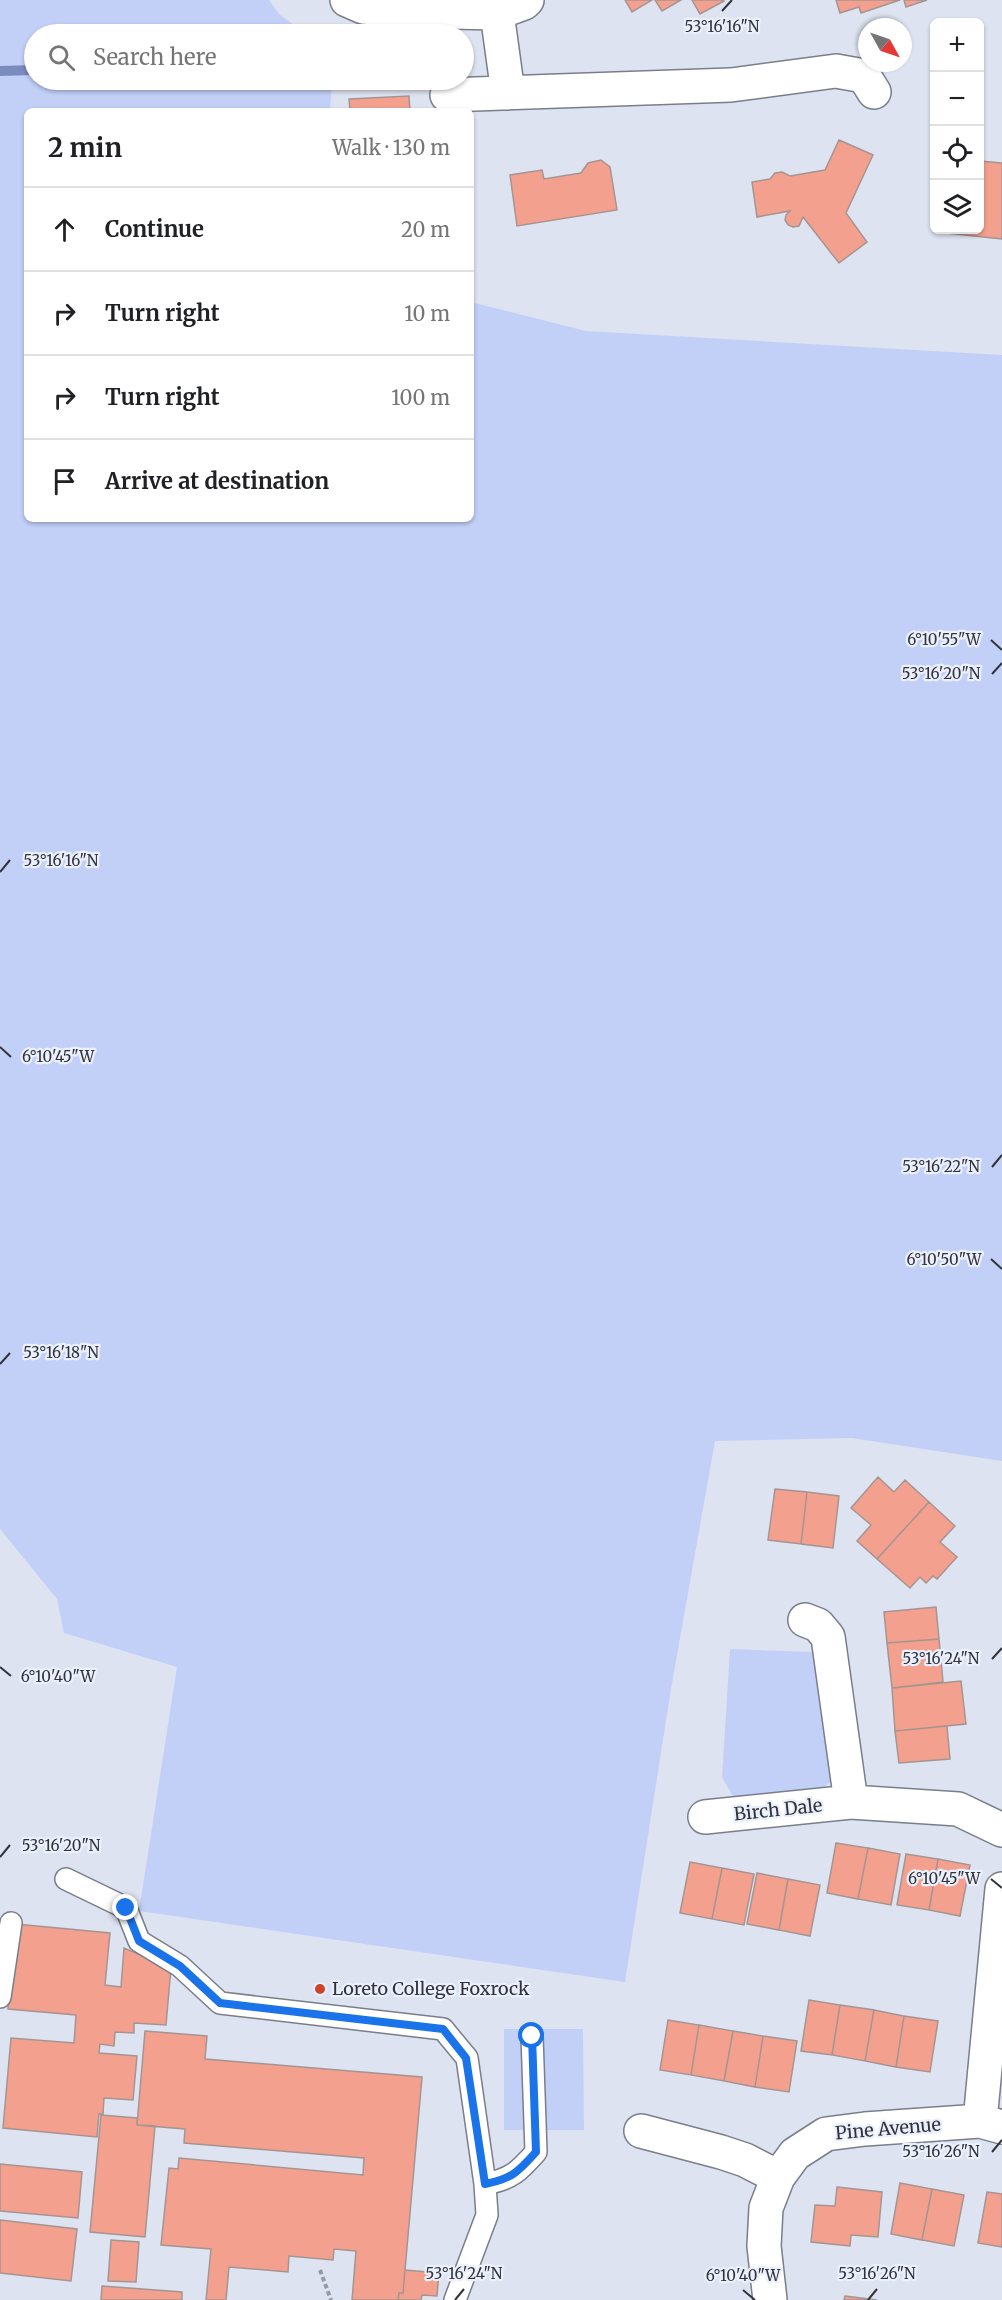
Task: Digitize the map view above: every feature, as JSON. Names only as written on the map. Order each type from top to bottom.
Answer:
[{"type":"street","points":[[347,0],[363,7],[395,10],[497,13],[527,0]]},
{"type":"street","points":[[497,13],[508,93]]},
{"type":"street","points":[[447,95],[739,85],[836,71],[864,76],[874,92]]},
{"type":"street","points":[[804,1620],[818,1625],[828,1637],[851,1802]]},
{"type":"street","name":"Birch Dale","points":[[705,1817],[851,1802],[958,1809],[1002,1830]]},
{"type":"street","name":"Pine Avenue","points":[[770,2300],[764,2246],[766,2208],[778,2177],[795,2154],[826,2134],[864,2128],[991,2124],[1002,1889]]},
{"type":"street","points":[[641,2131],[745,2160],[778,2177]]},
{"type":"lane","points":[[66,1879],[126,1908],[139,1941],[180,1966],[220,2003],[443,2029],[466,2058],[485,2184],[487,2215],[455,2300]]},
{"type":"lane","points":[[0,1997],[11,1923]]},
{"type":"lane","points":[[485,2184],[515,2175],[536,2152],[532,2036]]},
{"type":"path","points":[[320,2270],[331,2300]]},
{"type":"shaded area","points":[[0,0],[269,0],[279,14],[292,24],[24,24],[24,90],[331,90],[330,108],[24,108],[24,522],[474,522],[474,303],[586,331],[1002,355],[1002,1461],[852,1438],[715,1441],[671,1689],[625,1982],[139,1911],[177,1667],[64,1633],[57,1599],[0,1529]]},
{"type":"shaded area","points":[[730,1649],[813,1652],[822,1671],[834,1779],[812,1797],[735,1800],[722,1777]]},
{"type":"shaded area","points":[[504,2029],[583,2029],[584,2130],[504,2130]]},
{"type":"building","points":[[625,0],[652,0],[632,12]]},
{"type":"building","points":[[655,0],[681,0],[662,11]]},
{"type":"building","points":[[692,0],[723,0],[724,1],[700,14]]},
{"type":"building","points":[[836,0],[900,0],[861,13],[859,7],[840,13]]},
{"type":"building","points":[[904,0],[927,0],[906,7]]},
{"type":"building","points":[[409,96],[410,108],[350,108],[349,99]]},
{"type":"building","points":[[839,140],[873,155],[846,213],[867,242],[839,263],[803,217],[799,226],[793,227],[785,220],[790,211],[757,217],[752,182],[770,179],[775,173],[782,172],[790,176],[825,170]]},
{"type":"building","points":[[601,160],[610,167],[617,210],[517,226],[510,175],[542,170],[544,179],[581,173],[588,163]]},
{"type":"building","points":[[984,161],[1002,163],[1002,239],[956,234],[984,234]]},
{"type":"building","points":[[878,1477],[894,1492],[905,1480],[929,1502],[877,1559],[857,1541],[871,1525],[851,1508]]},
{"type":"building","points":[[775,1489],[807,1492],[801,1544],[768,1540]]},
{"type":"building","points":[[807,1492],[839,1496],[833,1548],[801,1544]]},
{"type":"building","points":[[929,1502],[955,1526],[940,1542],[957,1557],[937,1579],[933,1576],[926,1583],[920,1577],[910,1588],[877,1559]]},
{"type":"building","points":[[936,1607],[939,1639],[887,1643],[884,1612]]},
{"type":"building","points":[[939,1639],[943,1682],[892,1688],[887,1643]]},
{"type":"building","points":[[961,1681],[966,1724],[895,1731],[892,1688]]},
{"type":"building","points":[[947,1726],[950,1759],[899,1763],[895,1731]]},
{"type":"building","points":[[836,1843],[868,1848],[858,1899],[827,1893]]},
{"type":"building","points":[[868,1848],[900,1854],[891,1905],[858,1899]]},
{"type":"building","points":[[906,1854],[938,1859],[929,1910],[897,1905]]},
{"type":"building","points":[[938,1859],[970,1865],[960,1916],[929,1910]]},
{"type":"building","points":[[690,1862],[722,1868],[712,1919],[680,1913]]},
{"type":"building","points":[[722,1868],[754,1874],[744,1925],[712,1919]]},
{"type":"building","points":[[757,1873],[788,1879],[779,1930],[747,1924]]},
{"type":"building","points":[[788,1879],[820,1885],[810,1936],[779,1930]]},
{"type":"building","points":[[16,1924],[110,1933],[105,1985],[121,1987],[124,1948],[171,1968],[166,2025],[134,2023],[134,2033],[115,2032],[114,2046],[100,2044],[99,2053],[137,2056],[133,2100],[104,2098],[103,2114],[99,2114],[97,2137],[3,2128],[11,2038],[74,2043],[76,2015],[8,2009]]},
{"type":"building","points":[[809,2000],[840,2005],[832,2055],[801,2051]]},
{"type":"building","points":[[840,2005],[874,2010],[865,2061],[832,2055]]},
{"type":"building","points":[[874,2010],[904,2016],[896,2067],[865,2061]]},
{"type":"building","points":[[904,2016],[938,2021],[930,2072],[896,2067]]},
{"type":"building","points":[[668,2020],[699,2025],[691,2075],[660,2070]]},
{"type":"building","points":[[699,2025],[733,2031],[724,2081],[691,2075]]},
{"type":"building","points":[[145,2031],[207,2036],[205,2059],[422,2077],[403,2293],[399,2293],[398,2300],[352,2300],[356,2251],[334,2249],[333,2260],[289,2256],[288,2272],[229,2267],[226,2300],[206,2300],[211,2249],[161,2245],[169,2168],[178,2169],[179,2158],[363,2175],[364,2158],[184,2143],[185,2129],[137,2125]]},
{"type":"building","points":[[733,2031],[763,2036],[755,2087],[724,2081]]},
{"type":"building","points":[[763,2036],[797,2041],[789,2092],[755,2087]]},
{"type":"building","points":[[101,2115],[137,2118],[137,2125],[155,2126],[145,2237],[90,2232]]},
{"type":"building","points":[[0,2164],[82,2172],[78,2218],[0,2211]]},
{"type":"building","points":[[900,2183],[932,2189],[922,2240],[891,2234]]},
{"type":"building","points":[[837,2187],[882,2192],[878,2237],[851,2235],[850,2246],[811,2242],[815,2205],[835,2206]]},
{"type":"building","points":[[932,2189],[964,2195],[954,2246],[922,2240]]},
{"type":"building","points":[[987,2192],[1002,2194],[1002,2247],[978,2243]]},
{"type":"building","points":[[0,2220],[77,2229],[71,2281],[0,2273]]},
{"type":"building","points":[[111,2240],[139,2242],[136,2282],[108,2281]]},
{"type":"building","points":[[405,2270],[439,2273],[437,2296],[422,2295],[421,2300],[398,2300],[399,2293],[403,2293]]},
{"type":"building","points":[[102,2286],[182,2292],[182,2300],[101,2300]]},
{"type":"building","points":[[845,2296],[877,2300],[844,2300]]},
{"type":"waterway","points":[[0,71],[24,70]]},
{"type":"place","name":"Loreto College Foxrock","points":[[320,1989]]},
{"type":"route","points":[[126,1908],[139,1941],[180,1966],[220,2003],[443,2029],[466,2058],[485,2184],[515,2175],[536,2152],[532,2036]]}]
